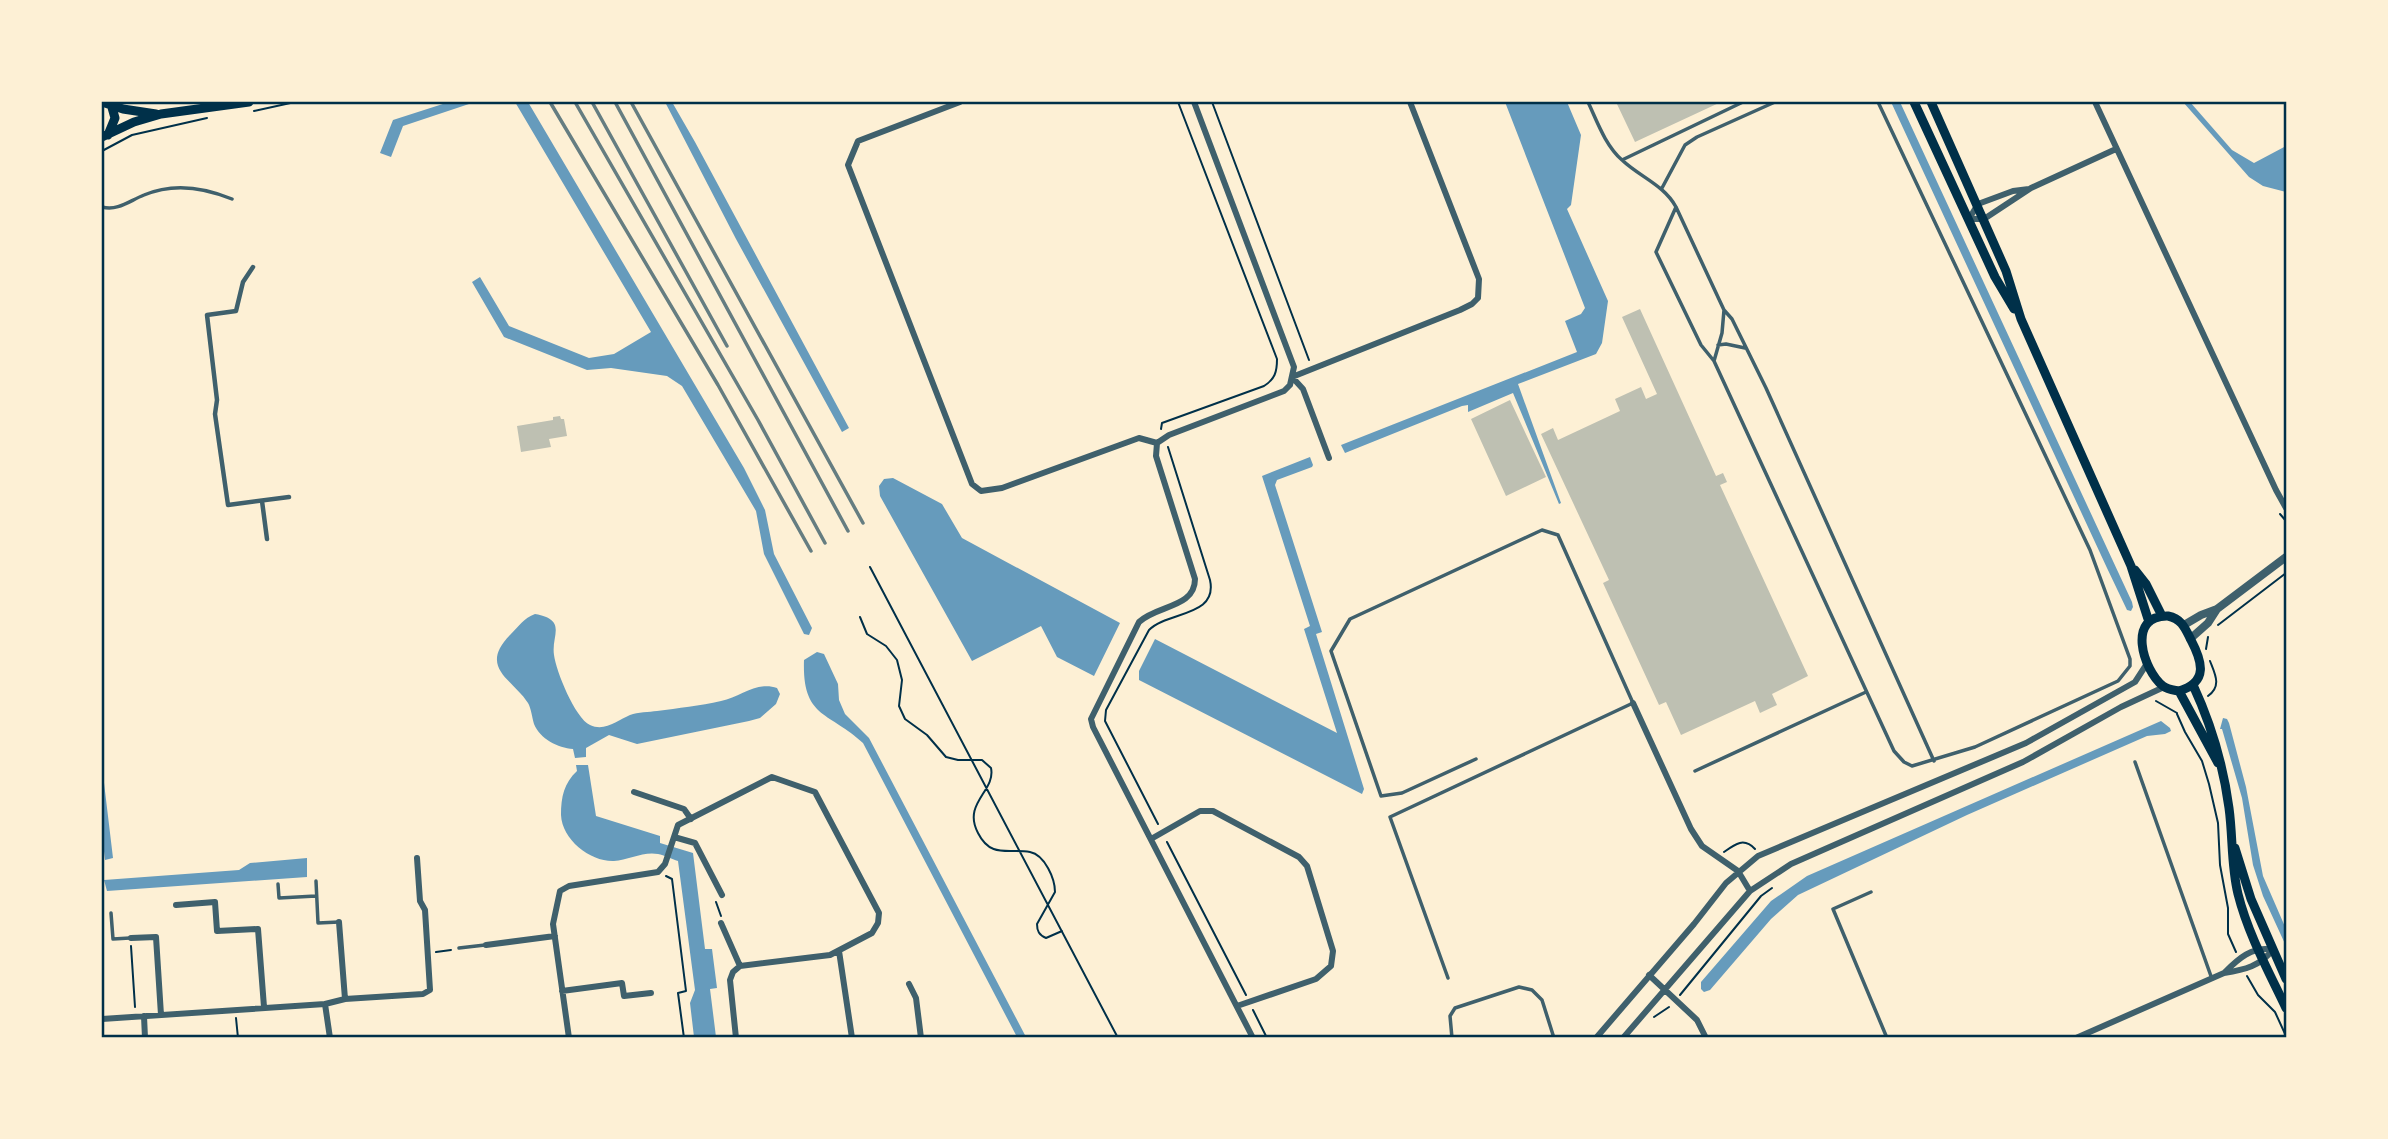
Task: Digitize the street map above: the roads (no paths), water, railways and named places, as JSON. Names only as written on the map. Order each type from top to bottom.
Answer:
[{"type":"main road","points":[[104,136],[134,122],[161,114],[249,102]]},
{"type":"main road","points":[[1914,102],[1995,277],[2021,319]]},
{"type":"main road","points":[[1931,102],[2006,271],[2021,319],[2131,566],[2149,622]]},
{"type":"main road","points":[[106,103],[123,109],[161,114]]},
{"type":"main road","points":[[104,136],[115,118],[115,110],[106,103]]},
{"type":"main road","points":[[2131,566],[2146,584],[2162,616]]},
{"type":"main road","points":[[2162,616],[2175,617],[2184,625],[2200,659],[2198,679],[2193,685],[2179,691],[2164,687],[2148,662],[2141,640],[2143,629],[2149,622],[2162,616]]},
{"type":"main road","points":[[2193,685],[2216,739],[2230,810],[2233,869],[2239,896],[2258,948],[2287,1008]]},
{"type":"main road","points":[[2179,691],[2222,772]]},
{"type":"main road","points":[[2232,839],[2251,899],[2287,979]]},
{"type":"street","points":[[960,102],[858,141],[848,165],[972,484],[981,491],[1002,488],[1139,438],[1157,443],[1284,391],[1292,377],[1294,367],[1289,352],[1195,102]]},
{"type":"street","points":[[1292,377],[1460,310],[1478,298],[1479,279],[1410,102]]},
{"type":"street","points":[[2095,102],[2276,490],[2287,508]]},
{"type":"street","points":[[1969,219],[1984,219],[2031,188],[2116,149]]},
{"type":"street","points":[[1969,219],[1978,204],[2013,191],[2031,188]]},
{"type":"street","points":[[253,267],[243,282],[236,311],[207,315],[217,400],[215,414],[228,505],[289,497]]},
{"type":"street","points":[[1292,377],[1303,389],[1329,458]]},
{"type":"street","points":[[1157,443],[1156,456],[1195,579],[1195,587],[1186,600],[1147,614],[1139,622],[1091,719],[1253,1038]]},
{"type":"street","points":[[262,501],[267,538]]},
{"type":"street","points":[[2184,625],[2217,609],[2287,557]]},
{"type":"street","points":[[2190,639],[2208,623],[2217,609]]},
{"type":"street","points":[[1595,1038],[1695,924],[1726,883],[1758,856],[2026,743],[2135,682],[2148,662]]},
{"type":"street","points":[[1623,1038],[1750,891],[1791,864],[2023,762],[2132,701],[2164,687]]},
{"type":"street","points":[[1633,703],[1691,829],[1702,846],[1738,871],[1750,891]]},
{"type":"street","points":[[569,1038],[553,924],[560,891],[569,886],[658,872],[665,864],[678,825],[772,777],[815,792],[879,912],[878,923],[872,933],[830,955],[740,966],[733,972],[730,980],[736,1038]]},
{"type":"street","points":[[634,792],[684,809],[691,818]]},
{"type":"street","points":[[1151,839],[1200,811],[1213,811],[1299,857],[1307,866],[1333,951],[1331,965],[1317,979],[1237,1006]]},
{"type":"street","points":[[673,840],[695,843],[722,895]]},
{"type":"street","points":[[102,1019],[326,1004],[345,999],[423,994],[430,990],[425,910],[420,901],[417,858]]},
{"type":"street","points":[[176,905],[215,902],[217,931],[258,929],[264,1007]]},
{"type":"street","points":[[339,922],[345,999]]},
{"type":"street","points":[[721,923],[740,966]]},
{"type":"street","points":[[486,945],[555,936]]},
{"type":"street","points":[[131,938],[156,937],[161,1015]]},
{"type":"street","points":[[2076,1038],[2212,979],[2258,948],[2273,949]]},
{"type":"street","points":[[2224,973],[2240,971],[2264,962],[2273,949]]},
{"type":"street","points":[[839,951],[852,1038]]},
{"type":"street","points":[[1649,975],[1697,1020],[1706,1038]]},
{"type":"street","points":[[562,991],[622,983],[624,996],[651,993]]},
{"type":"street","points":[[909,984],[916,998],[921,1038]]},
{"type":"street","points":[[326,1004],[330,1038]]},
{"type":"street","points":[[140,1017],[145,1038]]},
{"type":"lane","points":[[1588,102],[1604,136],[1622,160],[1670,195],[1724,310],[1732,319],[1747,349],[1934,761]]},
{"type":"lane","points":[[1622,160],[1743,102]]},
{"type":"lane","points":[[1661,188],[1685,145],[1775,102]]},
{"type":"lane","points":[[1676,207],[1656,252],[1701,345],[1714,361],[1866,692],[1894,751],[1904,762],[1912,766],[1975,747],[2119,681],[2130,666],[2130,659],[2099,572],[1878,102]]},
{"type":"lane","points":[[102,206],[115,208],[145,194],[178,187],[232,199]]},
{"type":"lane","points":[[1714,361],[1724,310]]},
{"type":"lane","points":[[1717,346],[1726,344],[1747,349]]},
{"type":"lane","points":[[1448,978],[1390,817],[1633,703],[1558,535],[1542,530],[1350,619],[1331,651],[1381,796],[1402,793],[1476,759]]},
{"type":"lane","points":[[1695,771],[1866,692]]},
{"type":"lane","points":[[2135,762],[2212,979]]},
{"type":"lane","points":[[316,881],[317,923],[339,922]]},
{"type":"lane","points":[[278,884],[279,898],[316,896]]},
{"type":"lane","points":[[1871,891],[1833,909],[1887,1038]]},
{"type":"lane","points":[[111,913],[113,939],[131,938]]},
{"type":"lane","points":[[459,948],[486,945]]},
{"type":"lane","points":[[1452,1038],[1450,1016],[1455,1008],[1519,987],[1532,990],[1542,1000],[1554,1038]]},
{"type":"water","points":[[449,102],[475,102],[403,126],[391,157],[380,153],[393,120]]},
{"type":"water","points":[[515,102],[528,102],[744,468],[765,510],[774,554],[812,628],[809,635],[804,634],[764,554],[756,511],[682,386],[667,376],[611,368],[587,370],[504,337],[472,282],[480,277],[509,326],[589,358],[614,354],[651,332]]},
{"type":"water","points":[[665,102],[672,102],[695,142],[849,428],[842,432],[736,239]]},
{"type":"water","points":[[1505,102],[1567,102],[1581,135],[1571,205],[1567,209],[1608,301],[1602,343],[1596,354],[1518,384],[1561,503],[1559,504],[1513,393],[1468,412],[1468,405],[1462,406],[1345,453],[1341,445],[1577,352],[1565,321],[1581,314],[1585,308]]},
{"type":"water","points":[[1891,102],[1900,102],[2132,602],[2131,611],[2127,610],[2107,568]]},
{"type":"water","points":[[2183,102],[2190,102],[2232,150],[2254,163],[2286,146],[2286,192],[2263,186],[2249,177]]},
{"type":"water","points":[[1310,457],[1312,467],[1277,480],[1275,485],[1322,632],[1316,634],[1364,789],[1362,794],[1139,680],[1139,671],[1155,639],[1337,733],[1304,629],[1310,626],[1262,476]]},
{"type":"water","points":[[893,478],[942,504],[962,538],[1120,623],[1094,676],[1057,657],[1041,626],[972,661],[880,496],[879,486],[884,479]]},
{"type":"water","points":[[535,614],[555,624],[554,655],[558,672],[578,713],[584,721],[596,727],[606,726],[636,713],[721,701],[756,688],[770,686],[777,688],[780,694],[776,704],[760,718],[637,744],[609,735],[586,748],[586,757],[575,758],[573,749],[556,745],[541,734],[534,724],[528,703],[507,680],[498,665],[497,656],[501,646],[521,623]]},
{"type":"water","points":[[817,652],[824,654],[838,684],[839,700],[845,714],[869,738],[1026,1037],[1017,1037],[863,743],[813,704],[805,679],[804,660]]},
{"type":"water","points":[[2223,718],[2229,723],[2246,787],[2263,876],[2286,929],[2286,946],[2263,896],[2253,865],[2242,798],[2220,729]]},
{"type":"water","points":[[2161,721],[2171,731],[2147,736],[1967,815],[1798,895],[1771,919],[1710,990],[1704,992],[1701,989],[1701,982],[1771,901],[1807,876]]},
{"type":"water","points":[[576,765],[588,765],[596,816],[660,836],[660,843],[693,853],[705,949],[712,949],[717,988],[710,989],[716,1037],[694,1037],[690,1003],[695,990],[678,861],[653,853],[614,861],[605,860],[579,848],[566,833],[561,815],[564,791],[577,771]]},
{"type":"water","points":[[102,766],[113,858],[105,860],[102,834]]},
{"type":"water","points":[[307,858],[307,877],[107,891],[104,880],[239,870],[250,863]]},
{"type":"railway","points":[[550,102],[718,385],[811,551]]},
{"type":"railway","points":[[575,102],[758,420],[825,543]]},
{"type":"railway","points":[[592,102],[727,346]]},
{"type":"railway","points":[[615,102],[848,531]]},
{"type":"railway","points":[[631,102],[863,523]]}]
